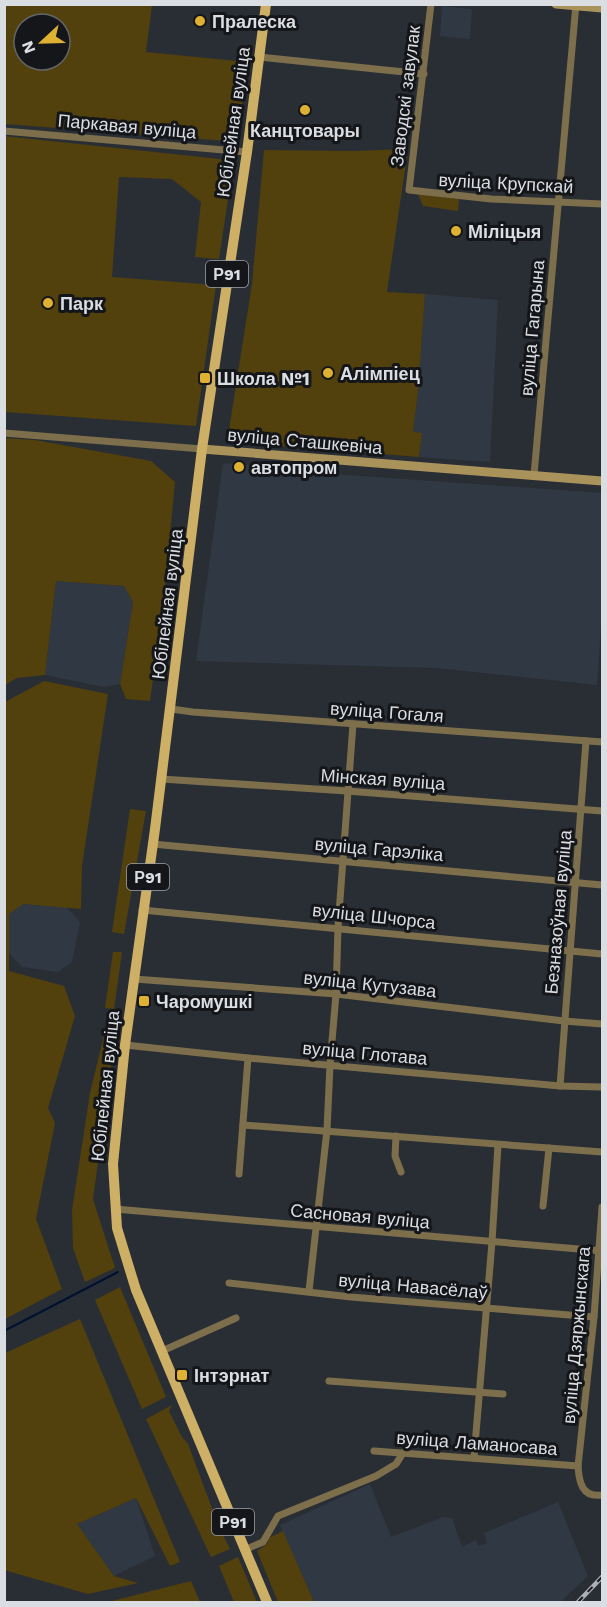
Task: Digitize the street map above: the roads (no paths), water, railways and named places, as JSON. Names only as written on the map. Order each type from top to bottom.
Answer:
[{"type":"main road","name":"Юбілейная вуліца","points":[[115,1209],[114,1142],[125,1045],[162,779],[202,449],[247,152],[266,4]]},
{"type":"main road","points":[[556,4],[603,8]]},
{"type":"main road","name":"вуліца Сташкевіча","points":[[202,449],[603,481]]},
{"type":"main road","name":"Р91","points":[[115,1209],[117,1228],[136,1290],[267,1602]]},
{"type":"street","name":"Заводскі завулак","points":[[409,190],[431,4]]},
{"type":"street","name":"вуліца Гагарына","points":[[534,475],[576,5]]},
{"type":"street","points":[[259,57],[424,74]]},
{"type":"street","name":"Паркавая вуліца","points":[[4,131],[247,152]]},
{"type":"street","name":"вуліца Крупскай","points":[[409,190],[491,199],[603,204]]},
{"type":"street","name":"вуліца Сташкевіча","points":[[4,433],[202,449]]},
{"type":"street","name":"вуліца Гогаля","points":[[171,709],[603,742]]},
{"type":"street","points":[[309,1291],[327,1130],[342,860],[353,724]]},
{"type":"street","name":"Безназоўная вуліца","points":[[560,1086],[586,741]]},
{"type":"street","name":"Мінская вуліца","points":[[162,779],[603,811]]},
{"type":"street","name":"вуліца Гарэліка","points":[[152,844],[603,885]]},
{"type":"street","name":"вуліца Шчорса","points":[[142,910],[603,954]]},
{"type":"street","name":"вуліца Кутузава","points":[[134,979],[336,994],[564,1022],[603,1024]]},
{"type":"street","name":"вуліца Глотава","points":[[125,1045],[560,1086],[603,1087]]},
{"type":"street","points":[[239,1174],[248,1058]]},
{"type":"street","points":[[243,1125],[603,1152]]},
{"type":"street","points":[[396,1136],[395,1156],[401,1172]]},
{"type":"street","points":[[474,1457],[498,1145]]},
{"type":"street","points":[[543,1206],[549,1148]]},
{"type":"street","name":"вуліца Дзяржынскага","points":[[579,1466],[601,1251],[603,1207]]},
{"type":"street","name":"Сасновая вуліца","points":[[115,1209],[601,1251]]},
{"type":"street","name":"вуліца Навасёлаў","points":[[229,1283],[351,1297],[594,1317]]},
{"type":"street","points":[[162,1351],[236,1318]]},
{"type":"street","points":[[329,1381],[503,1394]]},
{"type":"street","name":"вуліца Ламаносава","points":[[374,1451],[579,1466]]},
{"type":"street","points":[[244,1550],[263,1542],[278,1516],[376,1476],[396,1464],[403,1453]]},
{"type":"street","points":[[579,1466],[579,1481],[587,1492],[597,1496],[603,1495]]},
{"type":"waterway","points":[[4,1331],[118,1272]]},
{"type":"railway","points":[[578,1602],[602,1577]]},
{"type":"place","name":"Пралеска","points":[[200,21]]},
{"type":"place","name":"Канцтовары","points":[[305,110]]},
{"type":"place","name":"Міліцыя","points":[[456,231]]},
{"type":"place","name":"Парк","points":[[48,303]]},
{"type":"place","name":"Алімпіец","points":[[328,373]]},
{"type":"place","name":"Школа №1","points":[[205,378]]},
{"type":"place","name":"автопром","points":[[239,467]]},
{"type":"place","name":"Чаромушкі","points":[[144,1001]]},
{"type":"place","name":"Інтэрнат","points":[[182,1375]]}]
